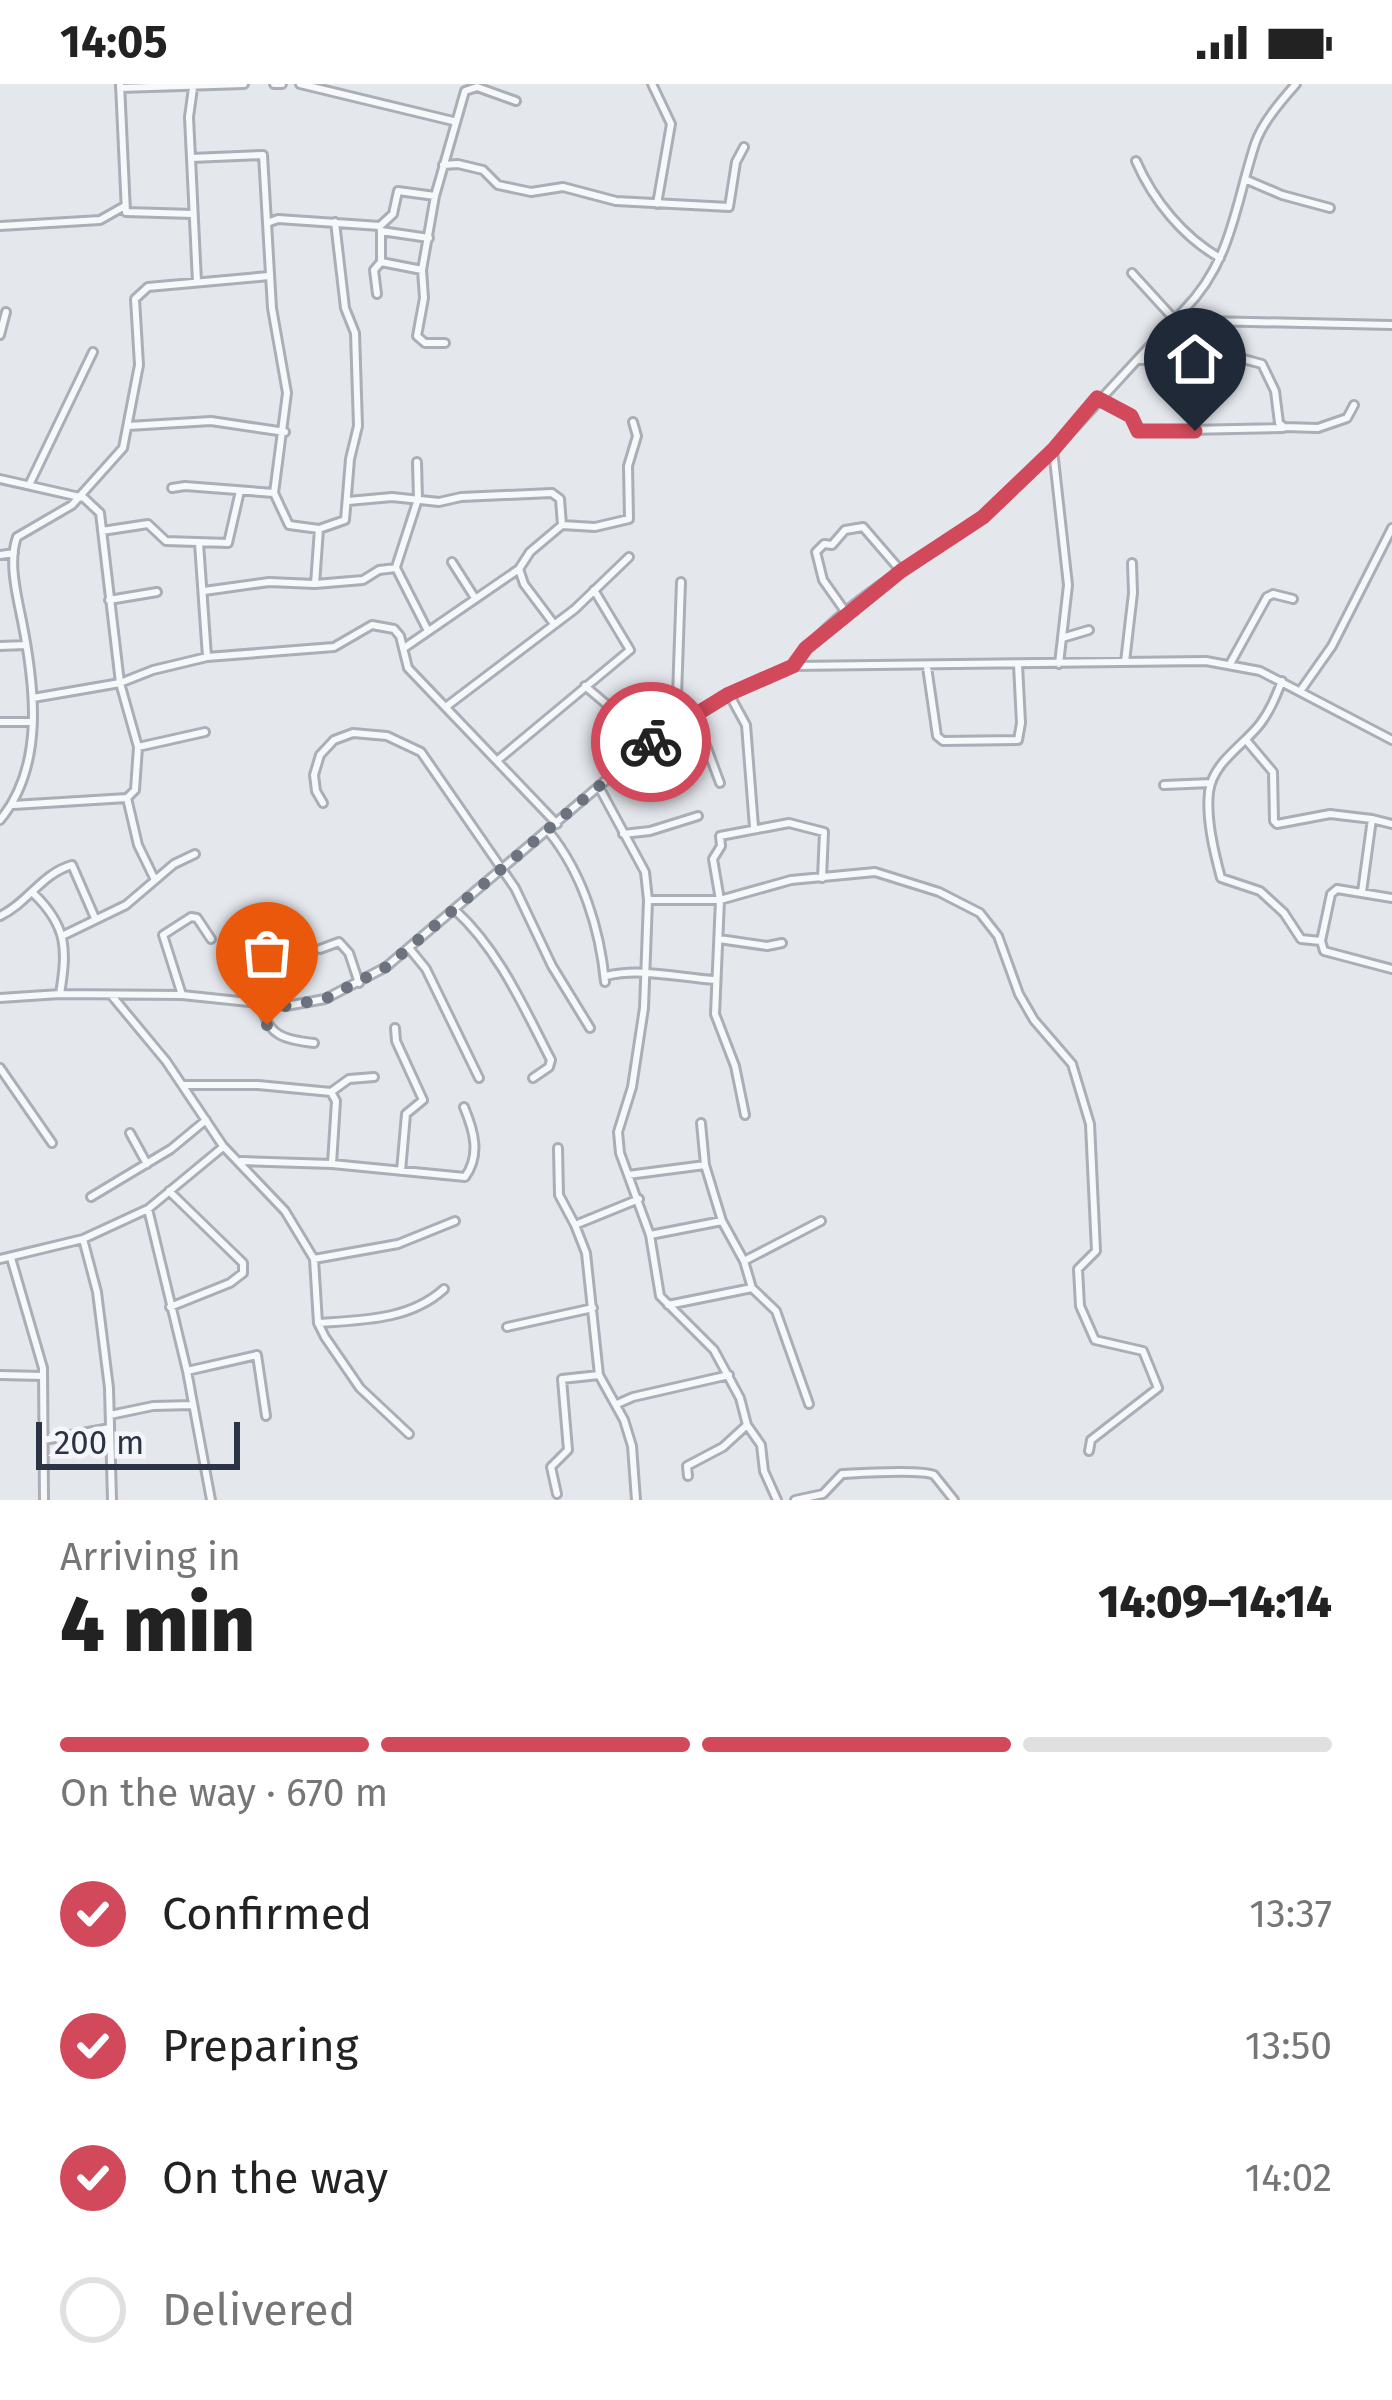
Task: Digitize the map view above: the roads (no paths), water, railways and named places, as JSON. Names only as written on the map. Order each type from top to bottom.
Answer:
[{"type":"street","points":[[193,214],[131,214],[123,207],[120,86],[244,84]]},
{"type":"street","points":[[300,84],[453,121]]},
{"type":"street","points":[[652,84],[671,124],[657,204]]},
{"type":"street","points":[[793,666],[806,648],[901,571],[983,517],[1186,309],[1220,258],[1256,141],[1296,84]]},
{"type":"street","points":[[445,344],[425,343],[417,336],[424,298],[422,270],[453,121],[465,92],[476,87],[516,101]]},
{"type":"street","points":[[193,88],[188,117],[197,281]]},
{"type":"street","points":[[443,165],[483,170],[498,185],[531,192],[562,188],[616,201],[729,207],[736,162],[744,147]]},
{"type":"street","points":[[190,158],[263,155],[269,276],[285,364],[285,432],[274,494],[289,525],[319,529],[345,520],[358,426],[355,333],[345,308],[334,222]]},
{"type":"street","points":[[1136,161],[1148,188],[1197,245],[1220,258]]},
{"type":"street","points":[[1247,180],[1330,208]]},
{"type":"street","points":[[377,294],[374,271],[381,262],[381,228],[393,214],[398,190],[435,196]]},
{"type":"street","points":[[0,226],[100,220],[123,207]]},
{"type":"street","points":[[267,223],[278,219],[334,222],[429,238]]},
{"type":"street","points":[[381,262],[422,270]]},
{"type":"street","points":[[1132,273],[1174,319]]},
{"type":"street","points":[[0,820],[13,805],[28,769],[33,698],[16,589],[17,537],[72,505],[123,448],[139,365],[135,299],[148,287],[269,276]]},
{"type":"street","points":[[1186,309],[1207,321],[1392,325]]},
{"type":"street","points":[[0,335],[6,312]]},
{"type":"street","points":[[30,483],[93,352]]},
{"type":"street","points":[[1139,360],[1235,356],[1262,364],[1284,427]]},
{"type":"street","points":[[1097,398],[1131,416],[1138,431],[1318,428],[1347,418],[1354,405]]},
{"type":"street","points":[[128,426],[211,422],[285,432]]},
{"type":"street","points":[[404,648],[519,569],[530,552],[562,525],[595,527],[629,519],[628,466],[637,436],[634,422]]},
{"type":"street","points":[[1053,450],[1068,585],[1059,664]]},
{"type":"street","points":[[417,462],[418,499],[396,568],[428,631]]},
{"type":"street","points":[[0,478],[84,498],[100,513],[120,683],[138,747],[135,790],[127,798],[13,805]]},
{"type":"street","points":[[172,488],[274,494]]},
{"type":"street","points":[[102,531],[148,524],[166,541],[229,543],[240,490]]},
{"type":"street","points":[[348,501],[364,497],[439,502],[552,493],[560,499],[562,525]]},
{"type":"street","points":[[847,614],[818,569],[816,552],[824,544],[832,545],[845,530],[863,527],[901,571]]},
{"type":"street","points":[[1300,690],[1332,646],[1392,528]]},
{"type":"street","points":[[315,584],[319,529]]},
{"type":"street","points":[[199,543],[207,657]]},
{"type":"street","points":[[0,555],[14,553]]},
{"type":"street","points":[[447,706],[554,624],[629,557]]},
{"type":"street","points":[[452,562],[475,598]]},
{"type":"street","points":[[1125,662],[1132,563]]},
{"type":"street","points":[[205,591],[268,582],[363,580],[379,570],[396,568]]},
{"type":"street","points":[[519,569],[524,584],[554,624]]},
{"type":"street","points":[[681,582],[677,696],[685,721]]},
{"type":"street","points":[[498,759],[631,649],[594,590]]},
{"type":"street","points":[[109,600],[157,592]]},
{"type":"street","points":[[1230,664],[1267,597],[1293,599]]},
{"type":"street","points":[[33,698],[120,683],[207,657],[334,646],[372,626],[394,629],[408,668],[557,824]]},
{"type":"street","points":[[1062,638],[1089,630]]},
{"type":"street","points":[[0,646],[27,646]]},
{"type":"street","points":[[0,998],[182,995],[262,1006],[325,999],[409,949],[651,742],[729,694],[793,666],[1230,664],[1282,681],[1392,740]]},
{"type":"street","points":[[927,667],[939,739],[980,741],[1019,738],[1018,665]]},
{"type":"street","points":[[1282,681],[1263,720],[1229,753],[1211,784],[1212,837],[1221,878],[1260,891],[1301,939],[1321,941]]},
{"type":"street","points":[[585,686],[651,742]]},
{"type":"street","points":[[729,694],[746,725],[754,827]]},
{"type":"street","points":[[695,716],[720,784]]},
{"type":"street","points":[[0,722],[31,722]]},
{"type":"street","points":[[138,747],[205,732]]},
{"type":"street","points":[[323,803],[314,776],[320,755],[334,740],[364,734],[407,742],[421,752],[522,900],[552,966],[590,1028]]},
{"type":"street","points":[[1246,740],[1273,772],[1277,824],[1330,814],[1392,824]]},
{"type":"street","points":[[1164,785],[1211,784]]},
{"type":"street","points":[[599,787],[645,872],[648,900],[639,1048],[618,1132],[628,1175],[650,1235],[660,1296],[715,1350],[747,1425],[761,1445],[764,1471],[777,1500]]},
{"type":"street","points":[[127,798],[138,845],[155,880]]},
{"type":"street","points":[[623,834],[698,816]]},
{"type":"street","points":[[1362,892],[1372,819]]},
{"type":"street","points":[[746,1115],[735,1066],[715,1014],[720,899],[713,859],[722,846],[720,836],[789,823],[824,832],[823,878]]},
{"type":"street","points":[[548,831],[563,851],[597,922],[597,946],[606,979],[632,969],[716,980]]},
{"type":"street","points":[[62,936],[126,905],[174,864],[195,854]]},
{"type":"street","points":[[0,916],[34,894],[41,880],[72,865],[95,918]]},
{"type":"street","points":[[648,900],[720,899],[791,880],[875,872],[939,892],[980,913],[998,936],[1034,1020],[1072,1064],[1090,1124],[1096,1243],[1094,1256],[1078,1269],[1080,1306],[1095,1340],[1143,1351],[1158,1388],[1090,1440],[1089,1451]]},
{"type":"street","points":[[1392,898],[1345,887],[1331,894],[1321,941],[1324,952],[1338,958],[1392,969]]},
{"type":"street","points":[[34,894],[62,936],[66,958],[60,994]]},
{"type":"street","points":[[455,910],[495,956],[551,1060],[533,1078]]},
{"type":"street","points":[[182,995],[164,935],[191,917],[197,918],[211,939]]},
{"type":"street","points":[[719,939],[782,944]]},
{"type":"street","points":[[320,949],[339,942],[349,953],[359,982]]},
{"type":"street","points":[[409,949],[426,969],[479,1078]]},
{"type":"street","points":[[111,995],[224,1146],[285,1210],[314,1258],[319,1322],[360,1388],[409,1434]]},
{"type":"street","points":[[262,1006],[267,1025],[276,1035],[314,1043]]},
{"type":"street","points":[[394,1028],[423,1100],[406,1114],[401,1172]]},
{"type":"street","points":[[0,1068],[52,1144]]},
{"type":"street","points":[[182,1084],[332,1092],[349,1079],[374,1077]]},
{"type":"street","points":[[332,1092],[336,1101],[332,1164]]},
{"type":"street","points":[[241,1161],[332,1164],[457,1178],[470,1173],[475,1136],[464,1107]]},
{"type":"street","points":[[91,1197],[206,1120]]},
{"type":"street","points":[[700,1123],[705,1165],[722,1221],[745,1261],[752,1288],[776,1311],[808,1403]]},
{"type":"street","points":[[130,1133],[146,1164]]},
{"type":"street","points":[[0,1259],[83,1239],[148,1209],[224,1146]]},
{"type":"street","points":[[558,1148],[559,1195],[586,1252],[599,1376],[616,1405],[636,1462],[637,1500]]},
{"type":"street","points":[[628,1175],[705,1165]]},
{"type":"street","points":[[169,1191],[243,1264],[243,1273],[230,1283],[169,1307]]},
{"type":"street","points":[[575,1225],[639,1199]]},
{"type":"street","points":[[148,1209],[187,1371],[211,1500]]},
{"type":"street","points":[[314,1258],[398,1244],[455,1221]]},
{"type":"street","points":[[650,1235],[722,1221]]},
{"type":"street","points":[[745,1261],[821,1221]]},
{"type":"street","points":[[83,1239],[97,1292],[110,1414],[112,1500]]},
{"type":"street","points":[[10,1258],[43,1376],[44,1500]]},
{"type":"street","points":[[668,1305],[752,1288]]},
{"type":"street","points":[[319,1322],[392,1316],[430,1302],[444,1289]]},
{"type":"street","points":[[507,1327],[593,1308]]},
{"type":"street","points":[[187,1371],[256,1355],[266,1416]]},
{"type":"street","points":[[0,1375],[43,1376]]},
{"type":"street","points":[[616,1405],[729,1375]]},
{"type":"street","points":[[557,1494],[551,1467],[568,1450],[562,1379],[599,1376]]},
{"type":"street","points":[[110,1414],[193,1405]]},
{"type":"street","points":[[688,1476],[687,1466],[723,1448],[747,1425]]},
{"type":"street","points":[[44,1440],[110,1428]]},
{"type":"street","points":[[795,1500],[823,1494],[842,1474],[894,1475],[911,1470],[934,1475],[954,1500]]}]
